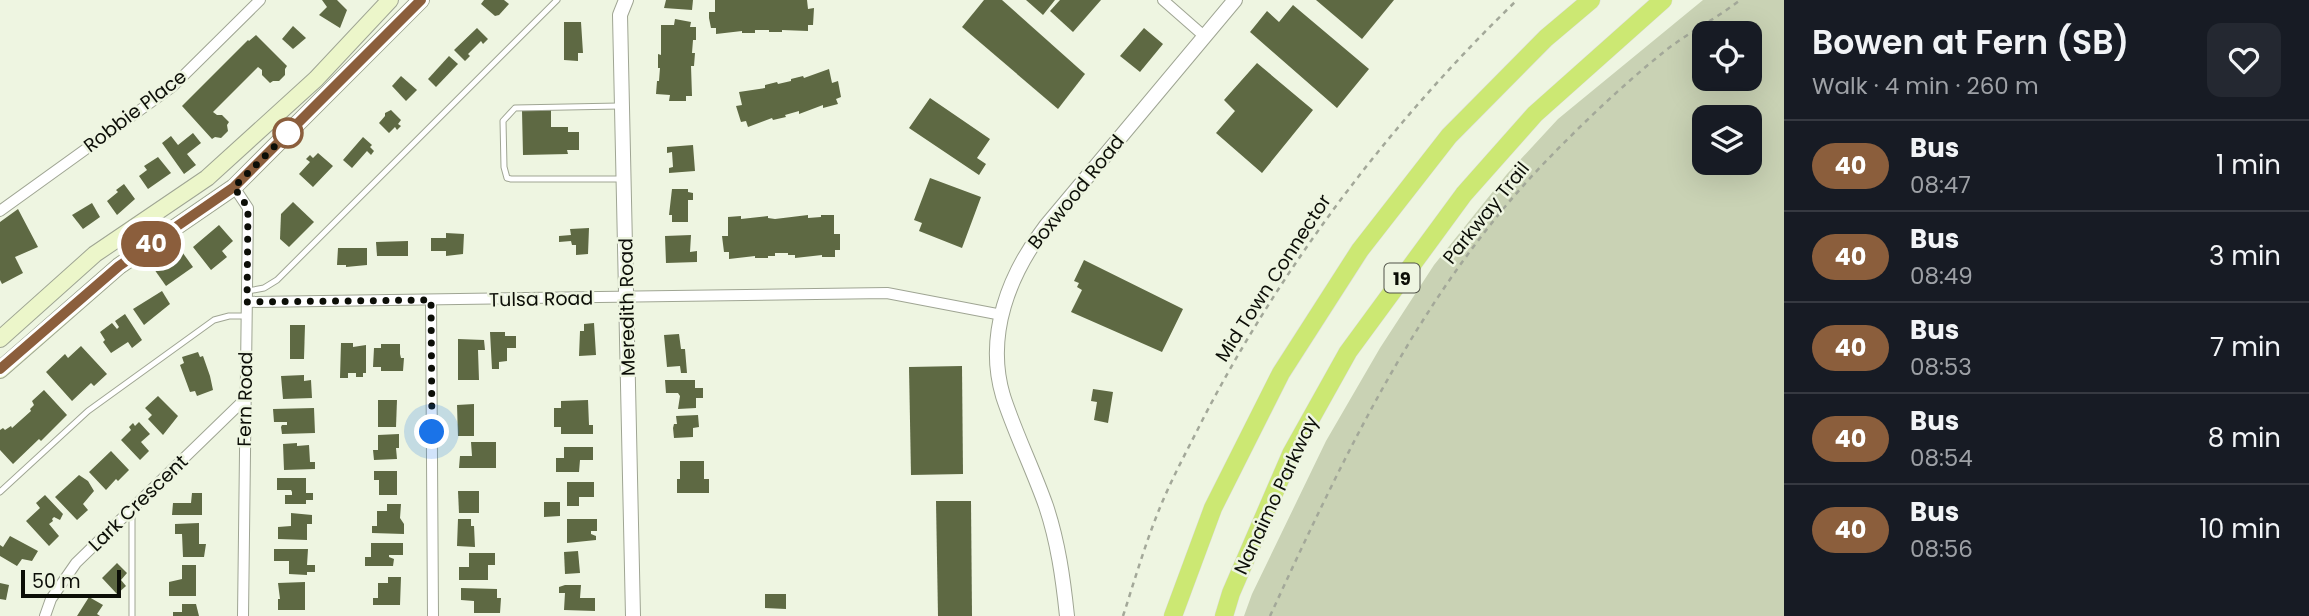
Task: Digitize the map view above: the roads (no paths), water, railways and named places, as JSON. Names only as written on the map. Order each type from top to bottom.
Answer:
[{"type":"highway","name":"19","points":[[1173,616],[1213,508],[1281,373],[1360,250],[1449,136],[1546,38],[1591,0]]},
{"type":"highway","name":"Nanaimo Parkway","points":[[1224,616],[1231,593],[1291,454],[1348,352],[1464,194],[1535,114],[1663,0]]},
{"type":"main road","points":[[0,370],[119,266],[234,187],[421,0]]},
{"type":"main road","points":[[0,339],[95,254],[207,178],[316,79],[382,3]]},
{"type":"street","name":"Robbie Place","points":[[0,211],[172,88],[260,0]]},
{"type":"street","name":"Meredith Road","points":[[626,0],[620,15],[633,616]]},
{"type":"street","points":[[1163,0],[1204,36]]},
{"type":"street","name":"Boxwood Road","points":[[1067,616],[1057,544],[1000,385],[997,354],[1002,315],[1012,280],[1032,244],[1235,0]]},
{"type":"street","name":"Fern Road","points":[[234,187],[248,208],[243,616]]},
{"type":"street","name":"Tulsa Road","points":[[247,297],[431,300],[887,293],[1002,315]]},
{"type":"street","points":[[431,300],[433,616]]},
{"type":"street","name":"Lark Crescent","points":[[45,616],[51,599],[76,563],[245,399]]},
{"type":"lane","points":[[247,297],[277,281],[557,0]]},
{"type":"lane","points":[[622,106],[515,108],[503,121],[503,167],[507,178],[511,179],[624,179]]},
{"type":"lane","points":[[0,492],[88,411],[214,320],[229,316],[247,316]]},
{"type":"lane","points":[[132,508],[132,616]]}]
